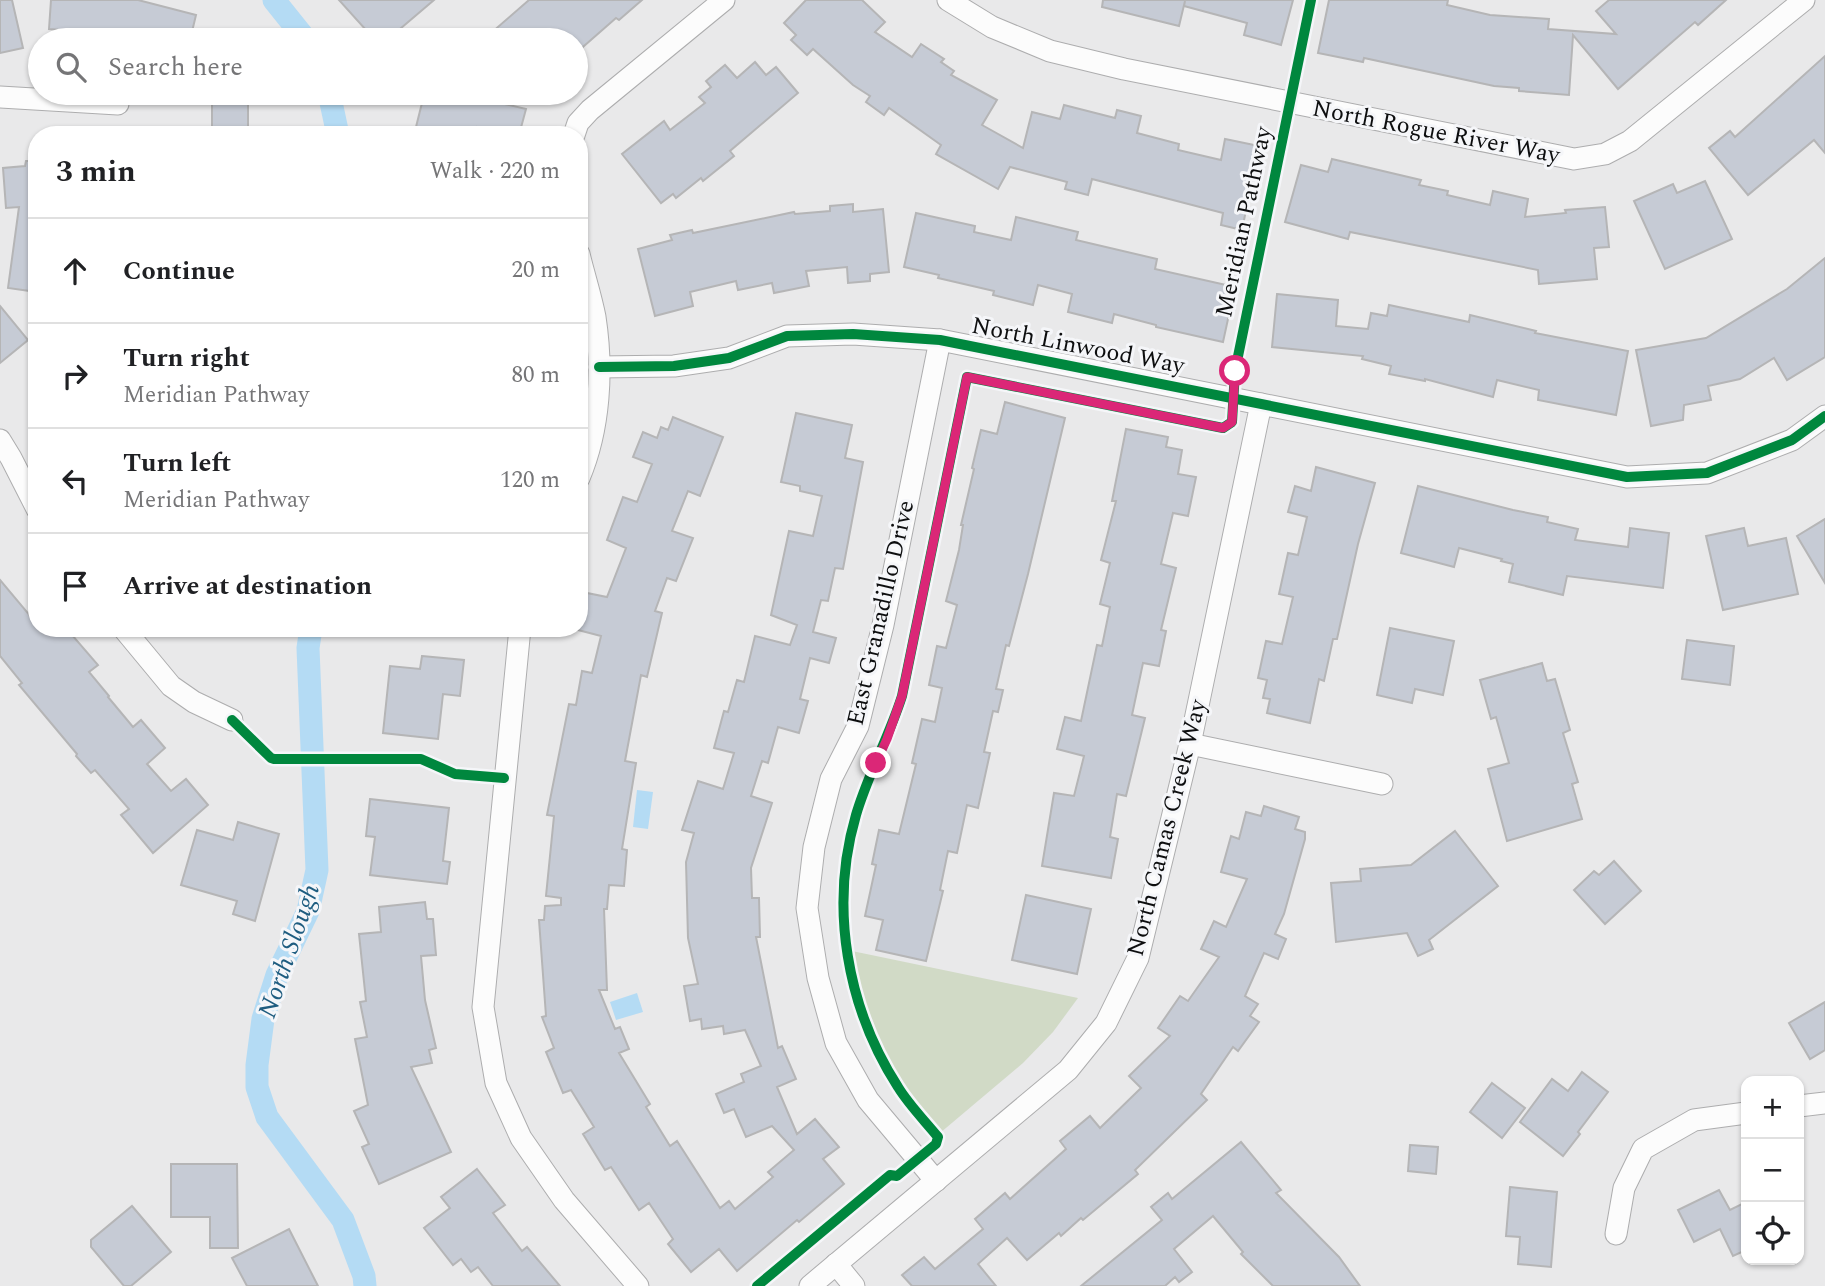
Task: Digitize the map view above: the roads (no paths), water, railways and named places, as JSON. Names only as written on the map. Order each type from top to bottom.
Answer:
[{"type":"street","points":[[577,126],[590,110],[724,0]]},
{"type":"street","name":"North Rogue River Way","points":[[948,0],[992,27],[1050,51],[1124,69],[1574,159],[1605,154],[1630,141],[1804,0]]},
{"type":"street","points":[[0,97],[28,99]]},
{"type":"street","points":[[588,289],[595,317],[599,368],[597,411],[588,444]]},
{"type":"street","name":"North Linwood Way","points":[[599,368],[674,366],[729,358],[787,336],[853,334],[940,340],[1627,477],[1707,473],[1791,440],[1825,416]]},
{"type":"street","name":"East Granadillo Drive","points":[[936,1181],[868,1100],[836,1042],[818,978],[807,908],[814,847],[831,779],[858,726],[883,625],[940,340]]},
{"type":"street","name":"North Camas Creek Way","points":[[810,1286],[1068,1070],[1106,1023],[1138,958],[1190,744],[1261,404]]},
{"type":"street","points":[[0,440],[28,491]]},
{"type":"street","points":[[130,637],[171,686],[194,702],[232,720]]},
{"type":"street","points":[[519,637],[483,1007],[496,1083],[522,1138],[564,1200],[638,1286]]},
{"type":"street","points":[[1190,744],[1382,784]]},
{"type":"street","points":[[1804,1105],[1825,1103]]},
{"type":"street","points":[[1616,1234],[1624,1188],[1643,1149],[1694,1120],[1741,1114]]},
{"type":"street","points":[[836,1264],[854,1286]]},
{"type":"water","points":[[637,790],[653,792],[648,829],[633,827]]},
{"type":"water","points":[[637,993],[643,1012],[616,1020],[610,1002]]},
{"type":"waterway","name":"North Slough","points":[[274,0],[296,28]]},
{"type":"waterway","name":"North Slough","points":[[332,105],[336,126]]},
{"type":"waterway","name":"North Slough","points":[[310,637],[317,870],[308,911],[277,975],[263,1019],[257,1087],[267,1117],[343,1220],[364,1276],[365,1286]]}]
